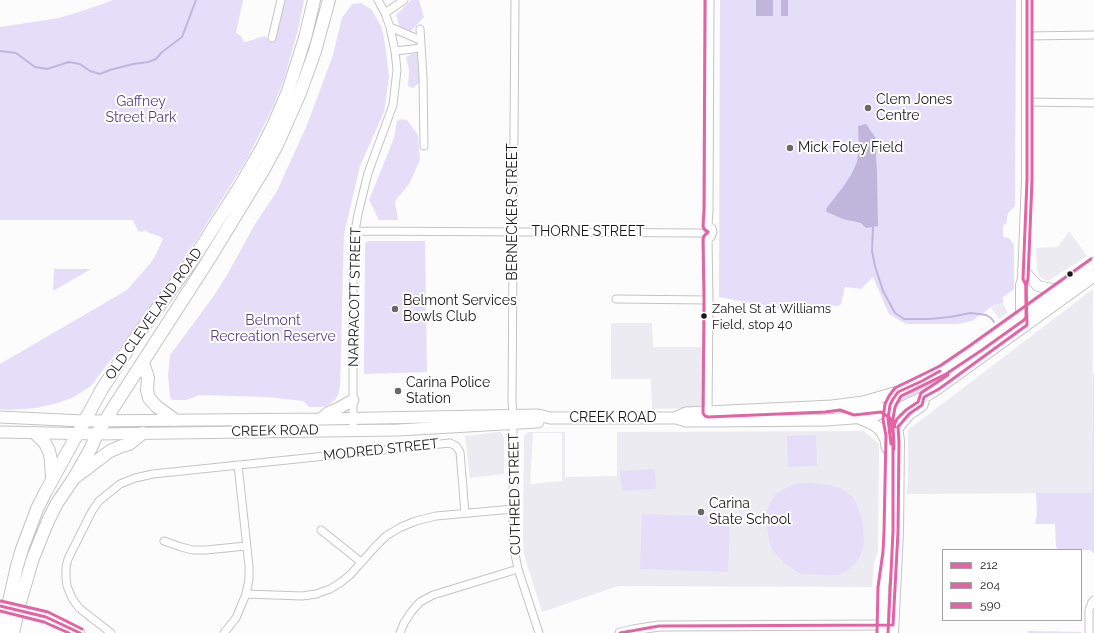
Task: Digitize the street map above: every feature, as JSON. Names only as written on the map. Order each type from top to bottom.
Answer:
[{"type":"highway","name":"OLD CLEVELAND ROAD","points":[[2,633],[17,566],[37,509],[102,389],[132,343],[194,258],[258,155],[273,126],[288,91],[304,43],[314,0]]},
{"type":"highway","name":"OLD CLEVELAND ROAD","points":[[13,633],[26,582],[39,544],[57,503],[74,478],[97,434],[235,218],[277,145],[308,72],[328,0]]},
{"type":"highway","points":[[143,362],[148,378],[147,390],[149,398],[156,406],[175,420]]},
{"type":"highway","points":[[35,433],[45,443],[49,451],[52,480]]},
{"type":"highway","points":[[74,478],[110,452],[129,444],[143,433]]},
{"type":"main road","points":[[1024,320],[1026,285],[1023,274],[1027,180],[1026,0]]},
{"type":"main road","name":"CREEK ROAD","points":[[0,417],[84,420],[353,418],[513,420],[537,422],[550,418],[676,418],[686,413],[708,417],[826,420],[857,418],[875,415],[903,407],[942,386],[1024,320],[1056,290],[1094,263]]},
{"type":"main road","points":[[1023,274],[1038,286],[1056,290]]},
{"type":"main road","name":"CREEK ROAD","points":[[708,417],[841,405],[871,400],[898,392],[947,368],[979,346],[1094,276]]},
{"type":"main road","points":[[882,629],[883,587],[889,538],[891,436],[888,418],[891,402],[898,392]]},
{"type":"main road","points":[[898,427],[909,414],[922,405],[924,397]]},
{"type":"main road","points":[[321,419],[329,412],[353,400]]},
{"type":"main road","points":[[841,405],[854,410],[881,407],[895,416],[898,427],[898,532],[893,629]]},
{"type":"main road","points":[[857,418],[873,424],[881,430],[890,451]]},
{"type":"main road","name":"CREEK ROAD","points":[[0,432],[97,434],[420,429],[513,420]]},
{"type":"street","points":[[272,38],[281,0]]},
{"type":"street","points":[[385,13],[404,0]]},
{"type":"street","name":"BERNECKER STREET","points":[[513,420],[515,0]]},
{"type":"street","points":[[708,226],[710,0]]},
{"type":"street","name":"NARRACOTT STREET","points":[[353,430],[353,268],[355,231],[368,173],[394,105],[397,70],[390,27],[381,1]]},
{"type":"street","points":[[390,27],[421,44]]},
{"type":"street","points":[[420,29],[423,76],[424,146]]},
{"type":"street","points":[[1026,36],[1094,35]]},
{"type":"street","points":[[395,51],[421,44]]},
{"type":"street","points":[[1027,102],[1094,103]]},
{"type":"street","points":[[708,226],[701,231],[702,237],[708,239]]},
{"type":"street","points":[[708,226],[712,228],[713,232],[711,238],[708,239],[708,417]]},
{"type":"street","name":"THORNE STREET","points":[[355,231],[701,233]]},
{"type":"street","points":[[616,299],[709,300]]},
{"type":"street","name":"CUTHRED STREET","points":[[513,420],[513,536],[515,554],[518,569],[539,633]]},
{"type":"street","name":"MODRED STREET","points":[[111,633],[79,608],[72,598],[67,586],[66,567],[68,559],[92,511],[99,501],[120,484],[135,478],[153,474],[450,443],[456,446],[460,452],[465,513]]},
{"type":"street","points":[[224,633],[236,618],[246,594],[249,572],[238,465]]},
{"type":"street","points":[[246,594],[302,596],[316,594],[330,589],[340,583],[350,575],[386,536],[401,527],[416,521],[436,516],[513,508]]},
{"type":"street","points":[[321,530],[361,562]]},
{"type":"street","points":[[164,541],[193,550],[246,546]]},
{"type":"street","points":[[400,633],[404,623],[420,602],[433,595],[518,569]]},
{"type":"street","points":[[1089,633],[1089,610],[1094,600]]},
{"type":"street","points":[[0,606],[33,614],[62,624],[80,633]]},
{"type":"street","points":[[620,633],[659,626],[724,629],[893,629]]},
{"type":"shaded area","points":[[756,0],[773,0],[773,16],[756,16]]},
{"type":"shaded area","points":[[781,0],[788,0],[788,16],[781,16]]},
{"type":"shaded area","points":[[866,124],[877,140],[878,226],[866,228],[861,223],[843,219],[827,212],[826,209],[851,175],[857,162],[859,148],[858,126]]},
{"type":"shaded area","points":[[1069,231],[1087,256],[1050,280],[1043,279],[1039,276],[1037,270],[1036,248],[1058,247]]},
{"type":"shaded area","points":[[1093,289],[1092,493],[906,494],[908,484],[908,430]]},
{"type":"shaded area","points":[[1003,303],[1008,313],[999,319],[991,308],[994,305]]},
{"type":"shaded area","points":[[611,323],[652,323],[653,347],[704,347],[703,402],[701,405],[694,408],[652,409],[651,379],[611,379]]},
{"type":"shaded area","name":"Carina State School","points":[[864,431],[879,444],[878,551],[874,563],[872,587],[618,586],[542,612],[524,555],[524,435],[529,432],[565,432],[565,477],[617,476],[617,432]],"holes":[[[533,433],[562,433],[562,481],[530,484]]]},
{"type":"shaded area","points":[[501,432],[504,438],[504,474],[470,478],[465,436]]},
{"type":"green space","name":"Gaffney Street Park","points":[[113,0],[243,0],[236,33],[241,36],[244,42],[264,36],[274,40],[284,0],[304,1],[298,30],[284,79],[272,109],[247,159],[199,236],[154,303],[91,386],[72,398],[54,404],[36,408],[10,410],[0,409],[0,364],[127,290],[153,260],[163,239],[145,230],[142,232],[138,231],[133,220],[0,220],[0,27],[59,18]]},
{"type":"green space","points":[[411,0],[419,0],[424,17],[410,32],[400,29],[396,15]]},
{"type":"green space","name":"Clem Jones Centre","points":[[720,0],[1016,0],[1015,206],[1008,213],[1006,224],[1003,225],[1003,237],[1009,238],[1014,245],[1014,289],[1003,297],[1003,303],[994,305],[972,321],[957,324],[906,324],[889,314],[873,277],[861,289],[845,287],[841,304],[838,306],[829,305],[819,307],[809,314],[803,310],[801,313],[719,297]]},
{"type":"green space","name":"Belmont Recreation Reserve","points":[[361,3],[372,10],[382,28],[389,77],[384,112],[360,166],[344,234],[340,386],[338,395],[335,400],[328,405],[321,407],[309,407],[303,401],[268,397],[199,395],[186,400],[173,400],[170,397],[168,375],[170,355],[213,297],[255,224],[277,191],[307,125],[333,55],[342,18],[352,4]]},
{"type":"green space","points":[[418,53],[420,82],[413,88],[408,86],[409,70],[406,57]]},
{"type":"green space","points":[[402,119],[407,120],[418,135],[420,160],[409,184],[395,201],[398,220],[379,220],[369,200],[394,138],[397,121]]},
{"type":"green space","name":"Belmont Services Bowls Club","points":[[425,241],[427,372],[364,374],[365,245],[366,242]]},
{"type":"green space","points":[[54,269],[91,269],[53,291]]},
{"type":"green space","points":[[971,358],[941,384],[897,404],[902,398]]},
{"type":"green space","points":[[1094,374],[1094,553],[1090,550],[1082,549],[1057,549],[1055,524],[1035,524],[1037,514],[1036,493],[1092,493]]},
{"type":"green space","points":[[816,435],[817,466],[788,467],[787,436]]},
{"type":"green space","points":[[655,469],[656,489],[622,491],[620,471]]},
{"type":"green space","points":[[799,483],[829,485],[842,489],[853,497],[863,522],[864,545],[855,564],[846,572],[838,575],[801,574],[786,565],[772,550],[766,521],[767,511],[771,501],[775,495],[782,490]]},
{"type":"green space","points":[[642,514],[730,517],[728,572],[640,569]]},
{"type":"green space","points":[[1028,631],[1081,632],[1081,633],[1028,633]]},
{"type":"waterway","points":[[0,51],[16,53],[35,67],[47,69],[69,62],[80,64],[90,71],[100,74],[133,64],[148,62],[156,59],[162,52],[182,37],[196,0]]},
{"type":"waterway","points":[[873,227],[872,251],[875,266],[883,291],[895,313],[904,319],[929,319],[970,313],[986,315],[994,322]]},
{"type":"transit line","name":"204","points":[[705,0],[703,226],[708,232],[703,239],[703,413],[708,417],[825,412],[840,410],[854,415],[881,412],[890,418],[893,434],[893,532],[888,633]]},
{"type":"transit line","name":"212","points":[[620,633],[659,626],[893,625],[898,532],[898,427],[909,414],[922,405],[924,397],[939,389],[1027,325],[1026,285],[1023,279],[1027,180],[1027,0]]},
{"type":"transit line","name":"204","points":[[895,427],[893,419],[895,407],[901,396],[946,374],[982,350],[1024,320],[1026,317],[1026,286],[1028,279],[1032,180],[1032,0]]},
{"type":"transit line","name":"590","points":[[877,633],[878,587],[884,532],[886,436],[883,419],[885,404],[889,396],[895,388],[940,366],[1091,259]]},
{"type":"transit line","name":"212","points":[[891,444],[888,419],[890,405],[893,399],[898,392],[940,371]]},
{"type":"transit line","name":"590","points":[[894,449],[893,427],[897,419],[906,410],[918,402],[921,393],[948,375]]},
{"type":"transit line","name":"590","points":[[1,601],[48,612],[82,629]]},
{"type":"transit line","name":"212","points":[[0,606],[46,617],[80,633]]},
{"type":"transit line","name":"204","points":[[0,611],[44,622],[69,633]]},
{"type":"place","name":"Clem Jones Centre","points":[[868,108]]},
{"type":"place","name":"Mick Foley Field","points":[[790,148]]},
{"type":"place","name":"Belmont Services Bowls Club","points":[[395,309]]},
{"type":"place","name":"Zahel St at Williams Field, stop 40","points":[[704,316]]},
{"type":"place","name":"Carina Police Station","points":[[398,391]]},
{"type":"place","name":"Carina State School","points":[[701,512]]}]
